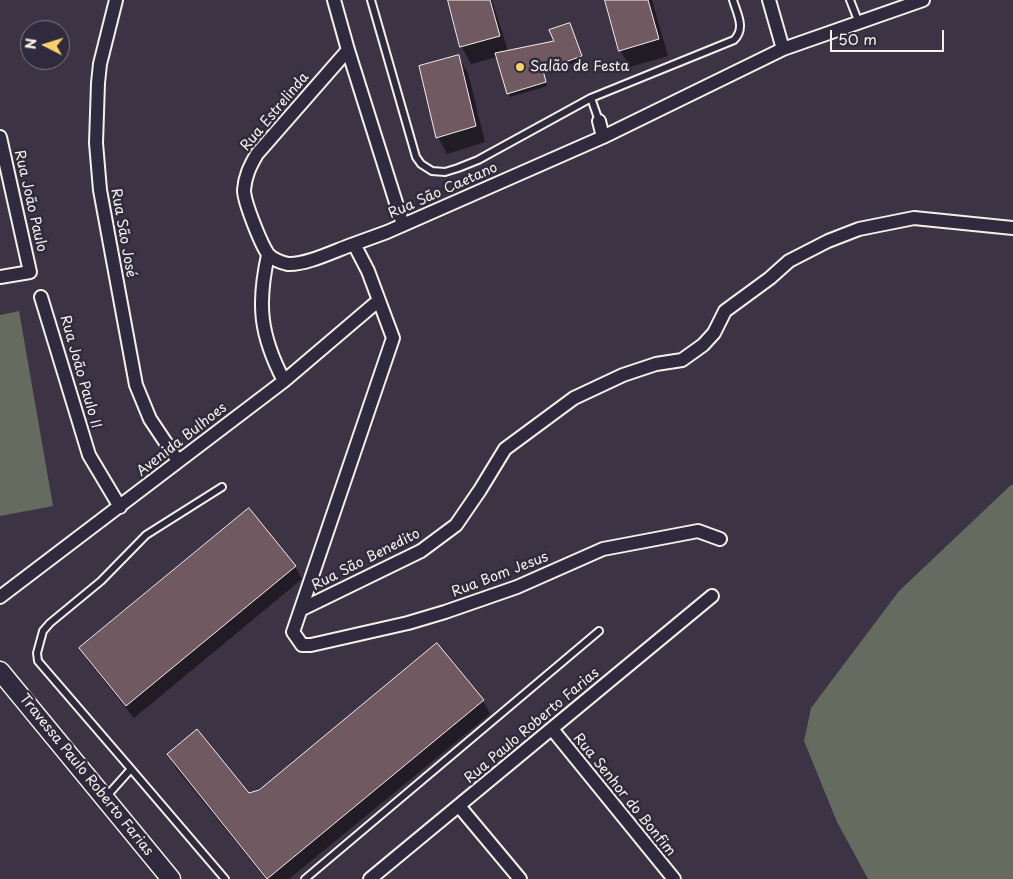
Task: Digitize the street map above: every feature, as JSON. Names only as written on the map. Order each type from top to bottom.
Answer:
[{"type":"street","name":"Rua São José","points":[[116,0],[100,64],[98,83],[96,142],[100,190],[136,385],[150,419],[178,461]]},
{"type":"street","points":[[334,0],[403,225]]},
{"type":"street","points":[[769,0],[783,49]]},
{"type":"street","name":"Rua São Caetano","points":[[354,244],[403,225],[603,137],[783,49],[923,0]]},
{"type":"street","name":"Rua Estrelinda","points":[[268,255],[247,208],[244,192],[247,172],[257,154],[348,50]]},
{"type":"street","points":[[599,121],[603,137]]},
{"type":"street","name":"Rua João Paulo","points":[[0,137],[30,272],[0,277]]},
{"type":"street","name":"Rua São Benedito","points":[[302,610],[421,551],[456,525],[480,490],[504,449],[574,398],[623,375],[656,364],[682,360],[703,346],[714,333],[725,311],[789,261],[828,241],[859,229],[914,218],[986,223],[1013,228]]},
{"type":"street","points":[[284,381],[266,338],[262,314],[261,288],[268,255],[283,263],[301,262],[354,244],[368,271],[378,301],[394,338],[302,610]]},
{"type":"street","name":"Rua João Paulo II","points":[[41,297],[89,455],[120,507]]},
{"type":"street","name":"Avenida Bulhoes","points":[[0,597],[5,587],[120,507],[284,381],[378,301]]},
{"type":"street","name":"Rua Bom Jesus","points":[[302,610],[293,632],[302,644],[312,645],[408,623],[445,612],[517,587],[603,549],[698,531],[720,539]]},
{"type":"street","name":"Rua Paulo Roberto Farias","points":[[370,879],[712,596]]},
{"type":"street","name":"Travessa Paulo Roberto Farias","points":[[0,671],[171,879]]},
{"type":"street","name":"Rua Senhor do Bonfim","points":[[552,729],[674,879]]},
{"type":"street","points":[[459,806],[520,879]]},
{"type":"lane","points":[[371,0],[416,157],[421,164],[432,171],[445,172],[478,160],[591,98],[734,40],[740,34],[741,28],[733,0]]},
{"type":"lane","points":[[850,0],[859,23]]},
{"type":"lane","points":[[591,98],[599,121]]},
{"type":"lane","points":[[222,488],[146,534],[101,581],[43,631],[37,653],[38,661],[225,879]]},
{"type":"lane","points":[[305,879],[600,631]]},
{"type":"lane","points":[[106,798],[131,769]]},
{"type":"green space","points":[[19,311],[53,506],[0,516],[0,315]]},
{"type":"green space","points":[[1013,485],[1013,879],[868,879],[837,822],[804,741],[811,708],[899,591]]},
{"type":"building","points":[[448,0],[490,0],[500,36],[460,47]]},
{"type":"building","points":[[605,0],[648,0],[659,39],[619,51]]},
{"type":"building","points":[[570,23],[582,56],[543,70],[546,82],[507,94],[495,53],[554,41],[549,30]]},
{"type":"building","points":[[459,55],[476,126],[436,138],[419,66]]},
{"type":"building","points":[[249,508],[296,566],[126,706],[79,648]]},
{"type":"building","points":[[437,643],[484,700],[267,879],[167,754],[197,729],[249,793],[259,790]]},
{"type":"place","name":"Salão de Festa","points":[[520,67]]}]
